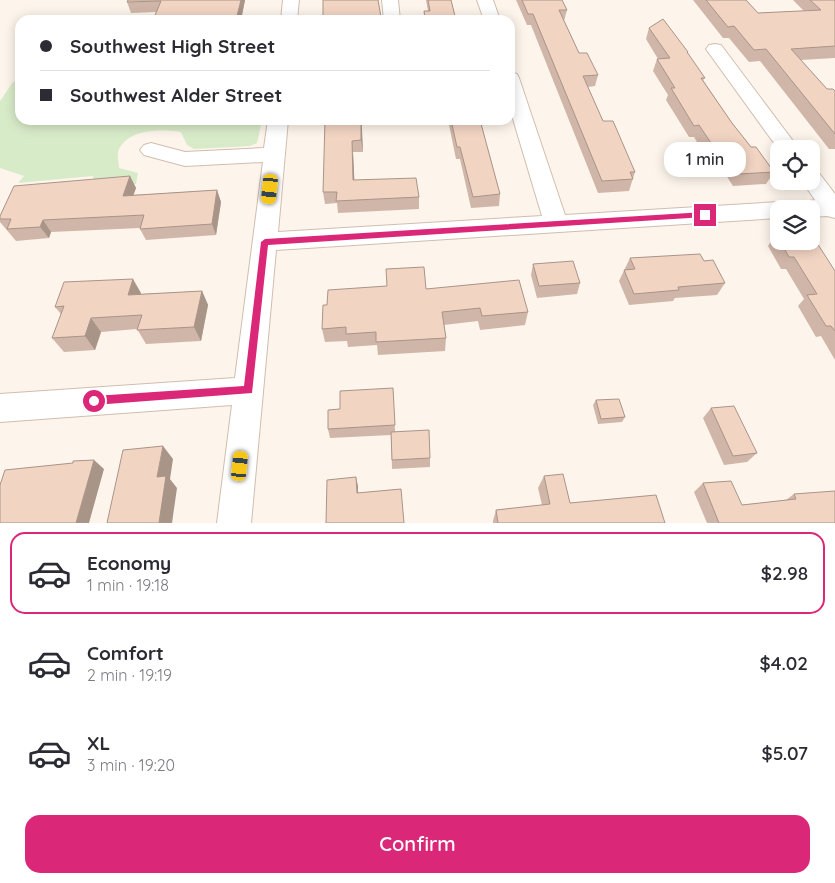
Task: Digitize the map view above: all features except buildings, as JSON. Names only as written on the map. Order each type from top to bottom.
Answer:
[{"type":"street","points":[[290,15],[291,0]]},
{"type":"street","points":[[390,0],[392,15]]},
{"type":"street","points":[[485,0],[490,15]]},
{"type":"street","points":[[715,49],[783,140]]},
{"type":"street","points":[[515,94],[556,223]]},
{"type":"street","points":[[234,523],[277,125]]},
{"type":"street","points":[[151,150],[185,159],[274,154]]},
{"type":"street","points":[[820,190],[834,208]]},
{"type":"street","points":[[820,208],[834,208]]},
{"type":"street","points":[[265,242],[770,211]]},
{"type":"street","points":[[0,408],[248,390]]},
{"type":"green space","points":[[15,82],[15,125],[261,125],[257,143],[250,146],[194,149],[187,145],[181,132],[154,131],[136,135],[122,144],[118,156],[119,168],[138,173],[136,184],[94,186],[93,176],[18,183],[24,176],[0,168],[0,101]]},
{"type":"route","points":[[94,401],[248,390],[265,242],[705,215]]}]
